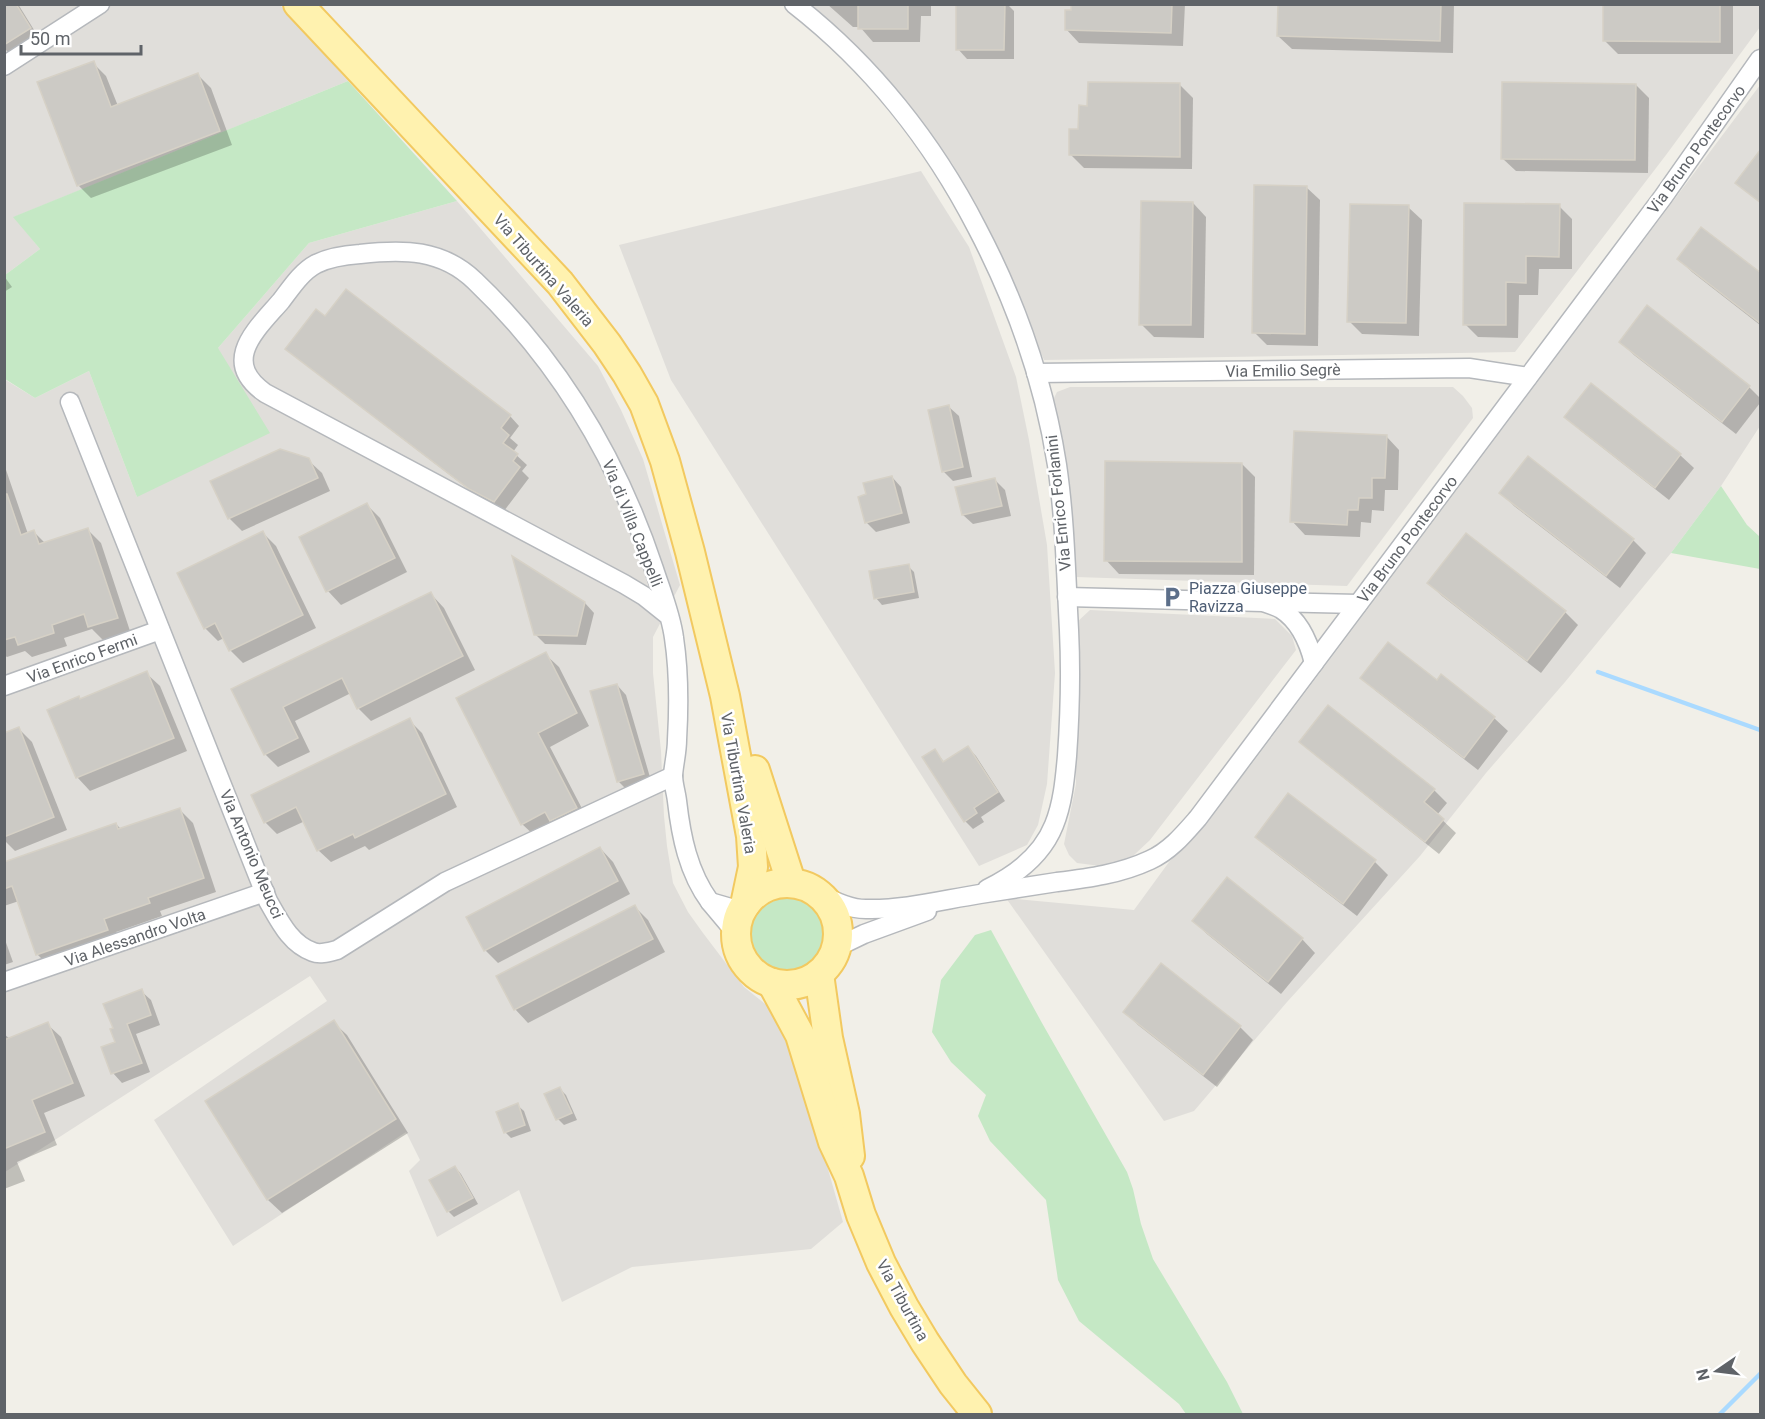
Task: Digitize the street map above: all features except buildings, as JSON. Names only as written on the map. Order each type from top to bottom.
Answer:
[{"type":"main road","name":"Via Tiburtina Valeria","points":[[298,4],[560,283],[627,374],[650,418],[665,461],[690,552],[724,696],[752,842],[753,867],[741,916]]},
{"type":"main road","name":"Via Tiburtina Valeria","points":[[724,696],[753,763],[791,882]]},
{"type":"main road","points":[[741,916],[754,895],[765,887],[791,882],[819,893],[829,904],[836,917],[839,932],[837,947],[830,962],[819,975],[789,986],[772,983]]},
{"type":"main road","name":"Via Tiburtina","points":[[741,916],[738,949],[746,964],[757,976],[772,983],[800,1035],[833,1142],[849,1176],[870,1240],[899,1298],[942,1368],[977,1414]]},
{"type":"main road","name":"Via Tiburtina","points":[[819,975],[828,1038],[847,1123],[849,1176]]},
{"type":"street","points":[[4,66],[100,4]]},
{"type":"street","name":"Via Enrico Forlanini","points":[[794,4],[810,16],[861,65],[906,114],[965,205],[991,256],[1018,319],[1036,373],[1049,424],[1057,467],[1071,659],[1070,721],[1063,789],[1054,825],[1041,848],[1021,868],[992,886],[970,896]]},
{"type":"street","name":"Via Bruno Pontecorvo","points":[[819,893],[844,905],[866,909],[906,907],[1106,876],[1129,869],[1160,855],[1178,840],[1198,818],[1663,197],[1761,59]]},
{"type":"street","name":"Via di Villa Cappelli","points":[[406,251],[436,257],[460,268],[484,290],[537,347],[577,403],[605,454],[630,508],[649,554],[669,616],[644,596],[624,584],[265,393],[252,382],[245,369],[244,351],[251,336],[301,277],[312,267],[326,260],[342,256],[406,251]]},
{"type":"street","name":"Via Emilio Segrè","points":[[1036,373],[1469,368],[1528,377]]},
{"type":"street","name":"Via Antonio Meucci","points":[[70,402],[265,892],[287,933],[313,952],[325,953],[337,950],[445,882],[673,776]]},
{"type":"street","points":[[1067,597],[1358,604]]},
{"type":"street","points":[[1263,602],[1282,610],[1301,629],[1309,643],[1314,663]]},
{"type":"street","points":[[669,616],[676,658],[678,705],[673,776],[686,852],[696,879],[710,902],[741,916]]},
{"type":"street","name":"Via Enrico Fermi","points":[[4,686],[160,630]]},
{"type":"street","name":"Via Alessandro Volta","points":[[4,982],[265,892]]},
{"type":"street","name":"Via Bruno Pontecorvo","points":[[837,947],[864,934],[970,896]]},
{"type":"shaded area","points":[[1760,4],[1760,27],[1666,155],[1515,352],[1044,360],[998,251],[952,163],[858,49],[806,5]]},
{"type":"shaded area","points":[[5,5],[280,5],[348,81],[14,217],[40,249],[5,275]]},
{"type":"shaded area","points":[[1760,85],[1760,426],[1721,486],[1671,553],[1565,682],[1486,773],[1420,856],[1287,1002],[1194,1111],[1164,1121],[1006,898],[1134,910],[1169,862],[1251,765]]},
{"type":"shaded area","points":[[921,171],[969,247],[1016,377],[1047,545],[1055,673],[1047,784],[1038,825],[1027,845],[979,866],[671,380],[619,245]]},
{"type":"shaded area","points":[[457,201],[598,366],[643,459],[680,585],[653,637],[653,673],[661,751],[664,816],[673,883],[688,912],[744,987],[774,1011],[807,1095],[843,1222],[811,1249],[632,1267],[562,1302],[519,1190],[437,1237],[409,1171],[420,1160],[406,1132],[233,1246],[154,1120],[327,1001],[310,976],[5,1172],[4,379],[35,398],[89,371],[137,497],[218,348],[309,243]]},
{"type":"shaded area","points":[[1070,387],[1453,387],[1472,408],[1473,418],[1347,586],[1076,577],[1051,404],[1057,392]]},
{"type":"shaded area","points":[[1090,610],[1275,619],[1292,636],[1296,650],[1150,840],[1133,856],[1108,867],[1077,863],[1069,855],[1064,844],[1076,784],[1076,623]]},
{"type":"green space","points":[[348,81],[457,201],[309,243],[218,348],[270,433],[137,497],[89,371],[35,398],[5,379],[5,275],[40,249],[13,217]]},
{"type":"green space","points":[[1721,486],[1747,525],[1760,537],[1760,569],[1671,553]]},
{"type":"green space","points":[[787,896],[801,899],[814,907],[822,920],[825,934],[822,948],[814,961],[801,969],[787,972],[773,969],[760,961],[752,948],[749,934],[752,920],[760,907],[773,899]]},
{"type":"green space","points":[[991,930],[1127,1172],[1153,1259],[1227,1382],[1243,1414],[1186,1414],[1179,1404],[1079,1321],[1058,1280],[1046,1200],[990,1141],[978,1116],[986,1095],[951,1062],[932,1032],[941,980],[975,935]]},
{"type":"waterway","points":[[1598,672],[1760,730]]},
{"type":"waterway","points":[[1720,1414],[1760,1374]]},
{"type":"place","name":"Piazza Giuseppe Ravizza","points":[[1172,597]]}]
